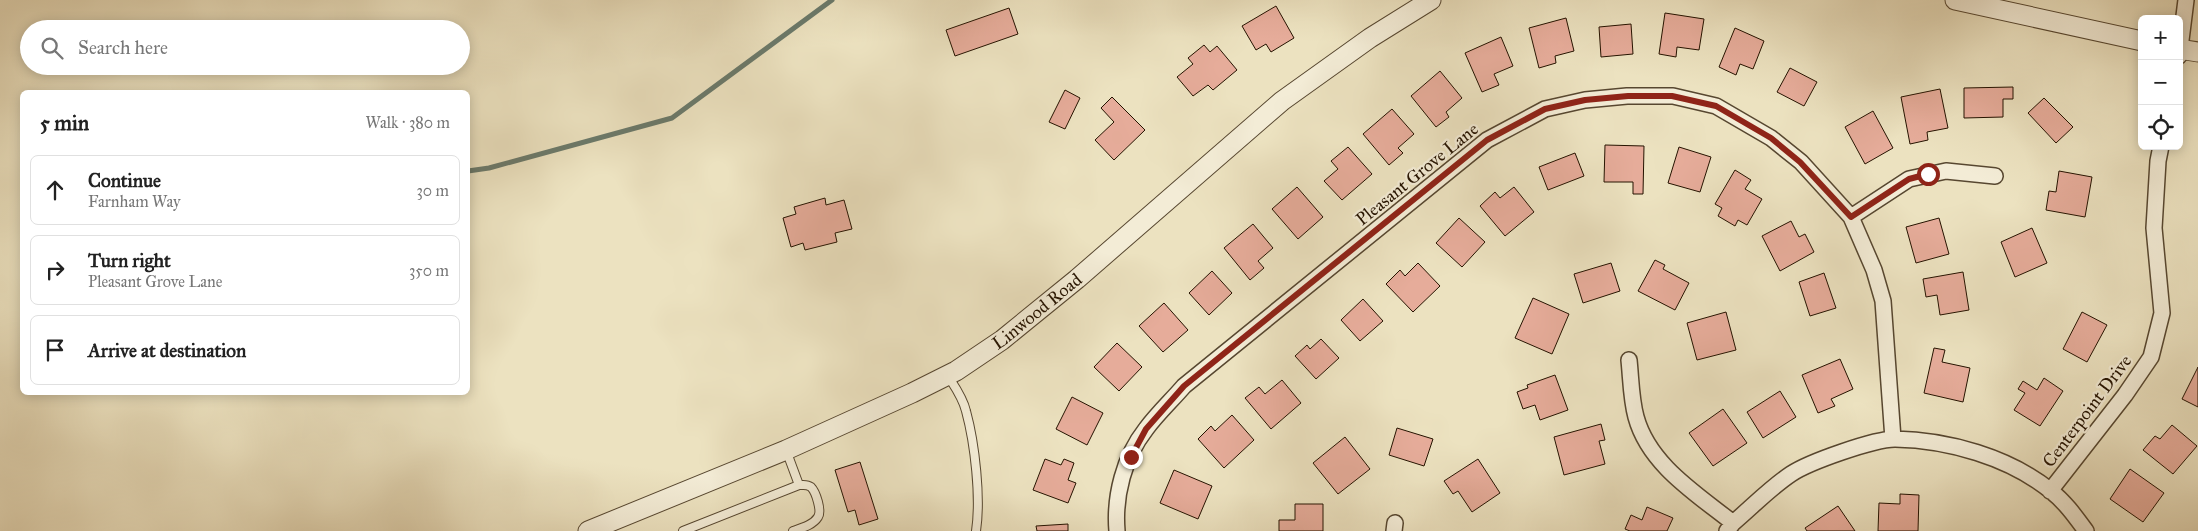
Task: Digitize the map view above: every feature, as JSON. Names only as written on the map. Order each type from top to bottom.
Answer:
[{"type":"street","name":"Linwood Road","points":[[588,531],[612,526],[786,450],[912,393],[947,375],[1002,340],[1077,279],[1282,101],[1370,38],[1431,0]]},
{"type":"street","points":[[1955,0],[2138,40]]},
{"type":"street","points":[[2184,51],[2186,0]]},
{"type":"street","name":"Pleasant Grove Lane","points":[[1117,531],[1120,484],[1138,442],[1146,429],[1184,386],[1487,140],[1545,109],[1585,100],[1628,96],[1672,96],[1716,106],[1771,138],[1800,162],[1851,217],[1874,270],[1883,301],[1893,439]]},
{"type":"street","name":"Centerpoint Drive","points":[[2050,491],[2125,395],[2151,357],[2154,349],[2162,313],[2154,228],[2160,150]]},
{"type":"street","points":[[1851,217],[1909,179],[1946,171],[1995,176]]},
{"type":"street","points":[[1629,360],[1636,417],[1644,438],[1656,457],[1730,527],[1791,474],[1849,450],[1893,439],[1940,444],[1981,454],[2018,470],[2050,491],[2069,508],[2086,531]]},
{"type":"lane","points":[[947,375],[957,390],[966,410],[977,486],[979,513],[976,531]]},
{"type":"lane","points":[[786,450],[799,485]]},
{"type":"lane","points":[[683,531],[799,485],[807,485],[813,488],[820,511],[818,517],[810,525],[793,531]]},
{"type":"building","points":[[1276,6],[1294,38],[1271,52],[1266,44],[1256,50],[1242,26]]},
{"type":"building","points":[[1009,8],[1018,34],[955,56],[946,30]]},
{"type":"building","points":[[1665,13],[1704,19],[1699,50],[1677,47],[1676,57],[1659,54]]},
{"type":"building","points":[[1566,18],[1574,51],[1555,56],[1556,63],[1539,68],[1529,28]]},
{"type":"building","points":[[1631,24],[1633,54],[1601,57],[1599,27]]},
{"type":"building","points":[[1735,28],[1764,41],[1753,69],[1740,64],[1736,75],[1719,67]]},
{"type":"building","points":[[1501,37],[1513,66],[1494,74],[1499,85],[1482,92],[1465,53]]},
{"type":"building","points":[[1204,45],[1210,52],[1217,46],[1237,70],[1213,90],[1208,85],[1193,96],[1177,77],[1193,64],[1188,58]]},
{"type":"building","points":[[1790,68],[1817,82],[1804,106],[1777,92]]},
{"type":"building","points":[[1440,71],[1462,98],[1446,112],[1449,117],[1436,127],[1411,96]]},
{"type":"building","points":[[2013,87],[2013,99],[2003,99],[2003,117],[1964,118],[1964,88]]},
{"type":"building","points":[[1940,89],[1948,128],[1927,132],[1928,140],[1910,144],[1901,97]]},
{"type":"building","points":[[1065,90],[1080,98],[1065,129],[1049,122]]},
{"type":"building","points":[[1112,97],[1145,130],[1114,160],[1095,140],[1114,122],[1101,108]]},
{"type":"building","points":[[2044,98],[2073,127],[2056,143],[2028,113]]},
{"type":"building","points":[[1392,109],[1414,134],[1398,148],[1403,153],[1389,165],[1363,134]]},
{"type":"building","points":[[1873,111],[1893,148],[1865,164],[1845,127]]},
{"type":"building","points":[[1605,145],[1644,146],[1643,194],[1633,194],[1633,182],[1604,182]]},
{"type":"building","points":[[1348,147],[1372,174],[1342,200],[1324,181],[1338,169],[1331,161]]},
{"type":"building","points":[[1679,147],[1711,157],[1700,192],[1668,183]]},
{"type":"building","points":[[1575,153],[1584,176],[1548,190],[1539,167]]},
{"type":"building","points":[[1735,170],[1751,180],[1745,189],[1762,199],[1747,225],[1738,220],[1735,226],[1718,216],[1722,208],[1715,204]]},
{"type":"building","points":[[2059,171],[2092,177],[2085,217],[2046,210],[2049,191],[2056,192]]},
{"type":"building","points":[[1297,187],[1323,217],[1298,239],[1272,209]]},
{"type":"building","points":[[1514,187],[1534,212],[1505,236],[1480,206],[1495,192],[1500,198]]},
{"type":"building","points":[[825,198],[826,205],[844,200],[852,229],[835,233],[837,242],[805,250],[803,243],[791,247],[783,218],[796,214],[794,207]]},
{"type":"building","points":[[1459,218],[1485,242],[1462,267],[1436,243]]},
{"type":"building","points":[[1939,218],[1949,254],[1916,263],[1906,227]]},
{"type":"building","points":[[1791,221],[1799,237],[1805,234],[1814,252],[1780,271],[1762,236]]},
{"type":"building","points":[[1253,224],[1273,248],[1258,261],[1264,268],[1250,280],[1224,248]]},
{"type":"building","points":[[2032,228],[2047,263],[2015,277],[2001,242]]},
{"type":"building","points":[[1655,260],[1665,265],[1663,269],[1689,283],[1675,310],[1638,291]]},
{"type":"building","points":[[1418,263],[1440,286],[1413,312],[1386,284],[1400,270],[1405,276]]},
{"type":"building","points":[[1611,263],[1620,291],[1583,303],[1574,274]]},
{"type":"building","points":[[1212,271],[1232,293],[1209,315],[1189,293]]},
{"type":"building","points":[[1963,272],[1969,310],[1940,315],[1937,295],[1926,297],[1923,279]]},
{"type":"building","points":[[1824,273],[1836,308],[1810,316],[1799,282]]},
{"type":"building","points":[[1533,298],[1569,314],[1552,354],[1515,338]]},
{"type":"building","points":[[1363,299],[1383,321],[1360,341],[1341,320]]},
{"type":"building","points":[[1164,303],[1188,330],[1163,352],[1139,326]]},
{"type":"building","points":[[1726,312],[1736,350],[1697,360],[1687,323]]},
{"type":"building","points":[[2082,312],[2107,325],[2087,362],[2063,349]]},
{"type":"building","points":[[1321,339],[1339,358],[1316,379],[1295,356],[1307,345],[1310,349]]},
{"type":"building","points":[[1117,343],[1142,367],[1119,391],[1094,367]]},
{"type":"building","points":[[1934,348],[1945,350],[1942,362],[1970,368],[1963,402],[1924,393]]},
{"type":"building","points":[[1840,359],[1853,389],[1831,399],[1835,406],[1818,413],[1802,375]]},
{"type":"building","points":[[2198,367],[2198,407],[2182,399]]},
{"type":"building","points":[[1555,375],[1568,410],[1540,420],[1535,405],[1523,409],[1517,392],[1528,388],[1527,385]]},
{"type":"building","points":[[2044,378],[2063,391],[2040,426],[2014,410],[2025,393],[2018,389],[2023,381],[2037,390]]},
{"type":"building","points":[[1282,380],[1301,403],[1271,429],[1245,398],[1259,387],[1265,394]]},
{"type":"building","points":[[1780,391],[1796,417],[1763,438],[1747,412]]},
{"type":"building","points":[[1072,397],[1103,413],[1087,445],[1056,429]]},
{"type":"building","points":[[1723,409],[1747,443],[1713,466],[1689,433]]},
{"type":"building","points":[[1232,415],[1254,440],[1224,468],[1198,439],[1211,426],[1215,431]]},
{"type":"building","points":[[1601,424],[1605,440],[1599,441],[1605,464],[1564,475],[1554,437]]},
{"type":"building","points":[[2172,425],[2197,446],[2173,474],[2143,450],[2155,436],[2160,439]]},
{"type":"building","points":[[1397,428],[1433,439],[1424,466],[1389,455]]},
{"type":"building","points":[[1345,437],[1370,469],[1338,494],[1313,463]]},
{"type":"building","points":[[1045,459],[1061,465],[1064,459],[1074,463],[1068,480],[1076,483],[1068,503],[1033,490]]},
{"type":"building","points":[[1478,459],[1500,493],[1472,512],[1458,491],[1453,494],[1444,481]]},
{"type":"building","points":[[860,462],[878,519],[859,525],[855,510],[848,512],[835,470]]},
{"type":"building","points":[[2130,469],[2164,493],[2143,522],[2110,499]]},
{"type":"building","points":[[1174,470],[1212,486],[1198,519],[1160,503]]},
{"type":"building","points":[[1900,494],[1919,495],[1918,531],[1878,531],[1879,503],[1900,504]]},
{"type":"building","points":[[1295,504],[1323,504],[1323,531],[1279,531],[1279,520],[1295,520]]},
{"type":"building","points":[[1838,506],[1855,531],[1807,531],[1805,528]]},
{"type":"building","points":[[1647,507],[1673,518],[1667,531],[1630,531],[1625,529],[1631,515],[1642,520]]},
{"type":"building","points":[[1068,524],[1068,531],[1037,531],[1036,526]]},
{"type":"waterway","points":[[470,171],[489,168],[672,118],[832,0]]},
{"type":"route","points":[[1131,457],[1146,429],[1184,386],[1487,140],[1545,109],[1585,100],[1628,96],[1672,96],[1716,106],[1771,138],[1800,162],[1851,217],[1909,179],[1928,174]]}]
